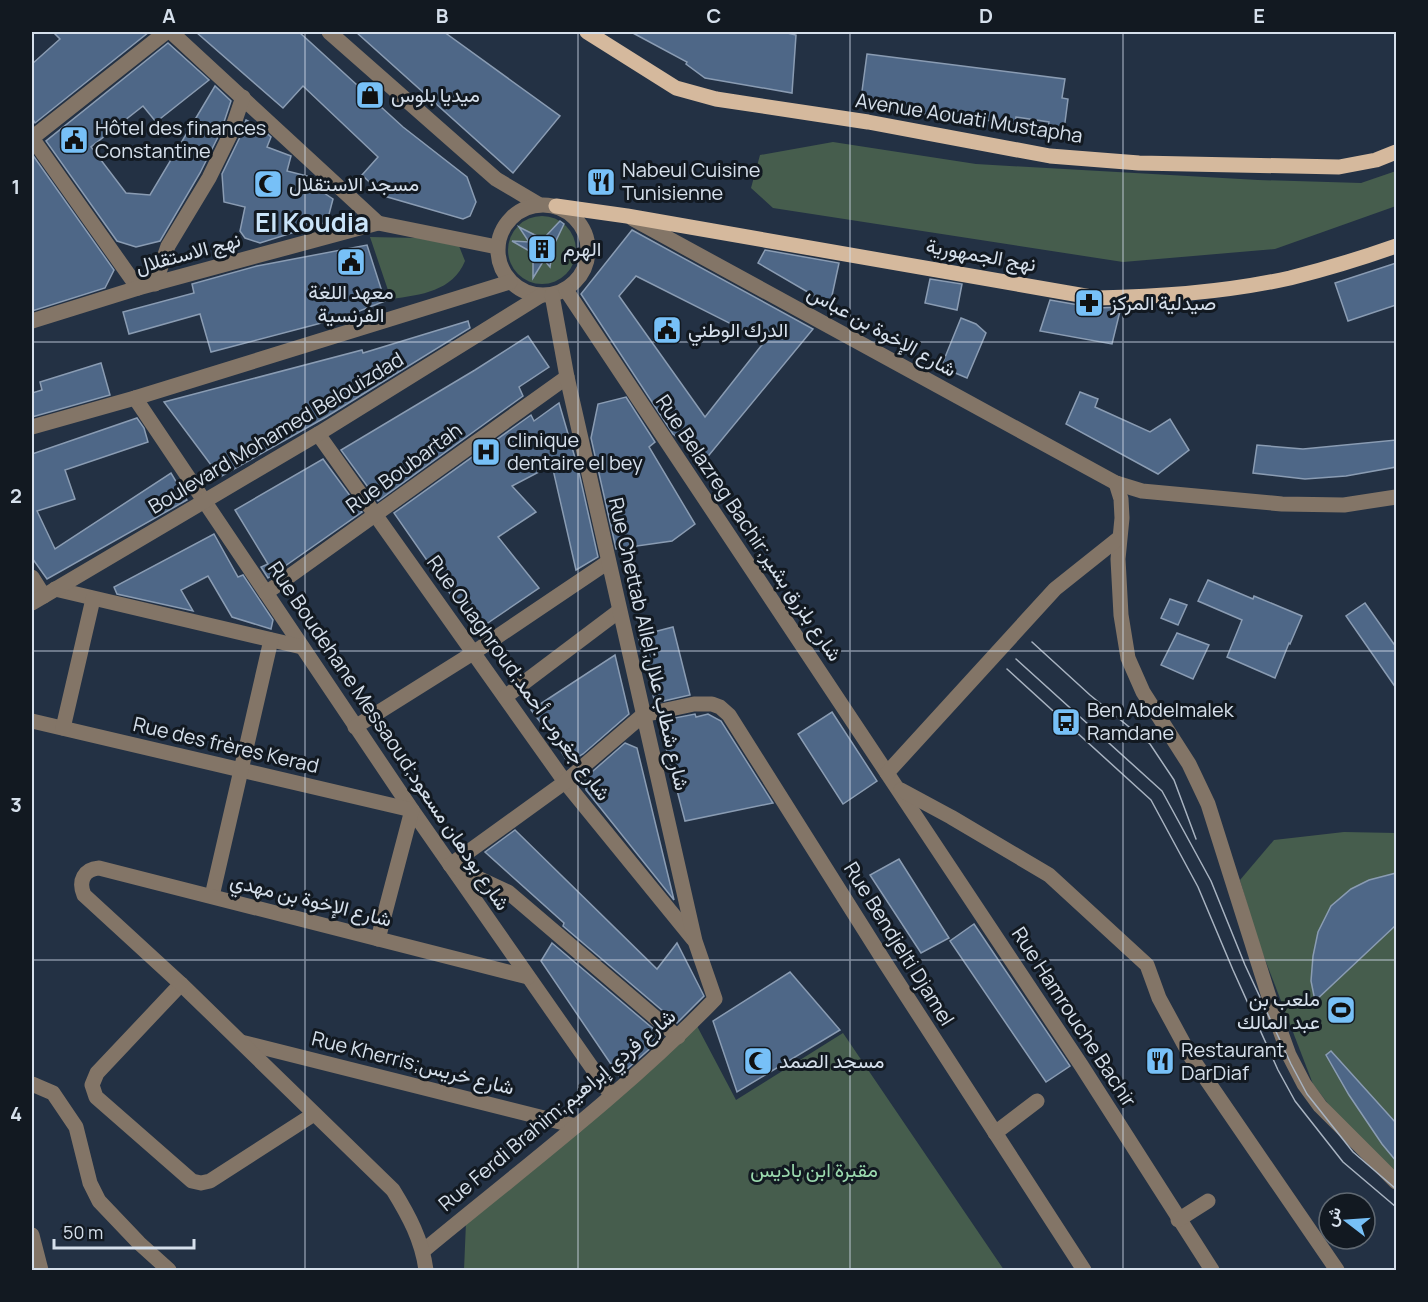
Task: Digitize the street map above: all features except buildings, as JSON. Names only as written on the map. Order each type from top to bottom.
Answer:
[{"type":"main road","name":"Avenue Aouati Mustapha","points":[[587,32],[676,88],[716,99],[868,122],[1050,156],[1150,163],[1339,167],[1376,160],[1396,152]]},
{"type":"main road","name":"نهج الجمهورية","points":[[556,206],[627,216],[1097,298],[1151,297],[1290,278],[1396,246]]},
{"type":"street","points":[[138,288],[32,138],[166,32]]},
{"type":"street","points":[[171,32],[378,223]]},
{"type":"street","points":[[329,32],[496,179],[538,204],[556,206],[570,213],[580,224],[587,237],[588,252],[585,267],[577,280],[552,294],[528,294],[510,282],[502,272],[498,260],[497,247],[501,231],[510,218],[523,209],[538,204]]},
{"type":"street","points":[[154,284],[168,246],[209,178],[230,135],[243,97]]},
{"type":"street","name":"شارع الإخوة بن عباس","points":[[627,216],[1116,483],[1142,491],[1282,504],[1344,505],[1396,497]]},
{"type":"street","name":"نهج الاستقلال","points":[[32,321],[138,288],[378,223],[497,247]]},
{"type":"street","points":[[32,426],[135,398],[510,282]]},
{"type":"street","name":"Rue Chettab Allel;شارع شطاب علال","points":[[552,294],[567,377],[694,941],[716,999]]},
{"type":"street","name":"Boulevard Mohamed Belouizdad","points":[[44,596],[552,294]]},
{"type":"street","name":"Rue Belazreg Bachir;شارع بلزرق بشير","points":[[552,294],[898,789]]},
{"type":"street","name":"Rue Boubartah","points":[[266,593],[567,377]]},
{"type":"street","name":"Rue Boudehane Messaoud;شارع بودهان مسعود","points":[[135,398],[412,810],[611,1095]]},
{"type":"street","name":"Rue Ouaghroud;شارع جغروب أحمد","points":[[318,434],[565,782],[694,941]]},
{"type":"street","points":[[1116,483],[1122,508],[1119,537],[1121,615],[1128,658],[1143,692],[1189,764],[1208,804],[1289,1055],[1304,1084],[1320,1106],[1396,1182]]},
{"type":"street","points":[[887,773],[1055,589],[1119,537]]},
{"type":"street","points":[[356,727],[473,653],[608,562]]},
{"type":"street","points":[[32,577],[44,596],[93,598],[302,647]]},
{"type":"street","points":[[63,728],[93,598]]},
{"type":"street","points":[[505,697],[619,611]]},
{"type":"street","points":[[212,896],[271,640]]},
{"type":"street","name":"Rue Bendjelti Djamel","points":[[643,716],[694,704],[712,704],[720,707],[729,715],[1084,1270]]},
{"type":"street","points":[[643,716],[565,782],[450,865],[508,892],[678,1038]]},
{"type":"street","name":"Rue des frères Kerad","points":[[32,721],[412,810]]},
{"type":"street","points":[[898,789],[951,817],[1049,875],[1147,965],[1159,998],[1191,1057],[1337,1270]]},
{"type":"street","name":"Rue Hamrouche Bachir","points":[[898,789],[1081,1065],[1212,1270]]},
{"type":"street","points":[[378,939],[412,810]]},
{"type":"street","name":"شارع الإخوة بن مهدي","points":[[181,984],[84,895],[81,887],[84,875],[91,869],[99,868],[528,977]]},
{"type":"street","points":[[314,1114],[210,1181],[196,1182],[192,1181],[96,1097],[92,1085],[98,1073],[181,984],[393,1190],[412,1220],[423,1251],[426,1270]]},
{"type":"street","name":"Rue Ferdi Brahim;شارع فردي إبراهيم","points":[[423,1251],[576,1126],[678,1038],[716,999]]},
{"type":"street","name":"Rue Kherris;شارع خريس","points":[[240,1042],[576,1126]]},
{"type":"street","points":[[32,1084],[53,1093],[76,1127],[90,1183],[99,1201],[139,1243],[170,1270]]},
{"type":"street","points":[[995,1133],[1037,1101]]},
{"type":"street","points":[[1178,1220],[1208,1201]]},
{"type":"street","points":[[32,1235],[41,1270]]},
{"type":"green space","points":[[833,142],[976,164],[1258,180],[1361,183],[1396,171],[1396,206],[1275,249],[1123,262],[773,208],[751,188],[760,155]]},
{"type":"green space","name":"الهرم","points":[[542,216],[555,219],[566,226],[573,237],[576,250],[573,263],[566,274],[555,281],[542,284],[529,281],[518,274],[511,263],[508,250],[511,237],[518,226],[529,219]]},
{"type":"green space","points":[[370,237],[418,238],[459,246],[465,261],[453,279],[435,290],[391,299]]},
{"type":"green space","name":"ملعب بن عبد المالك","points":[[1344,832],[1396,833],[1396,1176],[1348,1130],[1313,1084],[1256,936],[1240,880],[1274,840]]},
{"type":"green space","name":"مقبرة ابن باديس","points":[[697,1026],[736,1100],[843,1033],[1004,1270],[464,1270],[466,1222]]},
{"type":"tram line","points":[[1032,642],[1090,695],[1150,744],[1174,780],[1196,839]]},
{"type":"tram line","points":[[1016,659],[1162,791],[1211,881],[1245,965],[1307,1094],[1353,1152],[1396,1189]]},
{"type":"tram line","points":[[1007,669],[1151,800],[1198,887],[1278,1070],[1295,1101],[1343,1162],[1396,1207]]},
{"type":"place","name":"ميديا بلوس","points":[[370,95]]},
{"type":"place","name":"Hôtel des finances Constantine","points":[[74,140]]},
{"type":"place","name":"Nabeul Cuisine Tunisienne","points":[[601,182]]},
{"type":"place","name":"مسجد الاستقلال","points":[[268,184]]},
{"type":"place","name":"الهرم","points":[[542,249]]},
{"type":"place","name":"معهد اللغة الفرنسية","points":[[351,262]]},
{"type":"place","name":"صيدلية المركز","points":[[1089,303]]},
{"type":"place","name":"الدرك الوطني","points":[[667,330]]},
{"type":"place","name":"clinique dentaire el bey","points":[[486,452]]},
{"type":"place","name":"Ben Abdelmalek Ramdane","points":[[1066,722]]},
{"type":"place","name":"ملعب بن عبد المالك","points":[[1341,1010]]},
{"type":"place","name":"مسجد الصمد","points":[[758,1061]]},
{"type":"place","name":"Restaurant DarDiaf","points":[[1160,1061]]},
{"type":"district","name":"El Koudia","points":[[312,223]]}]
